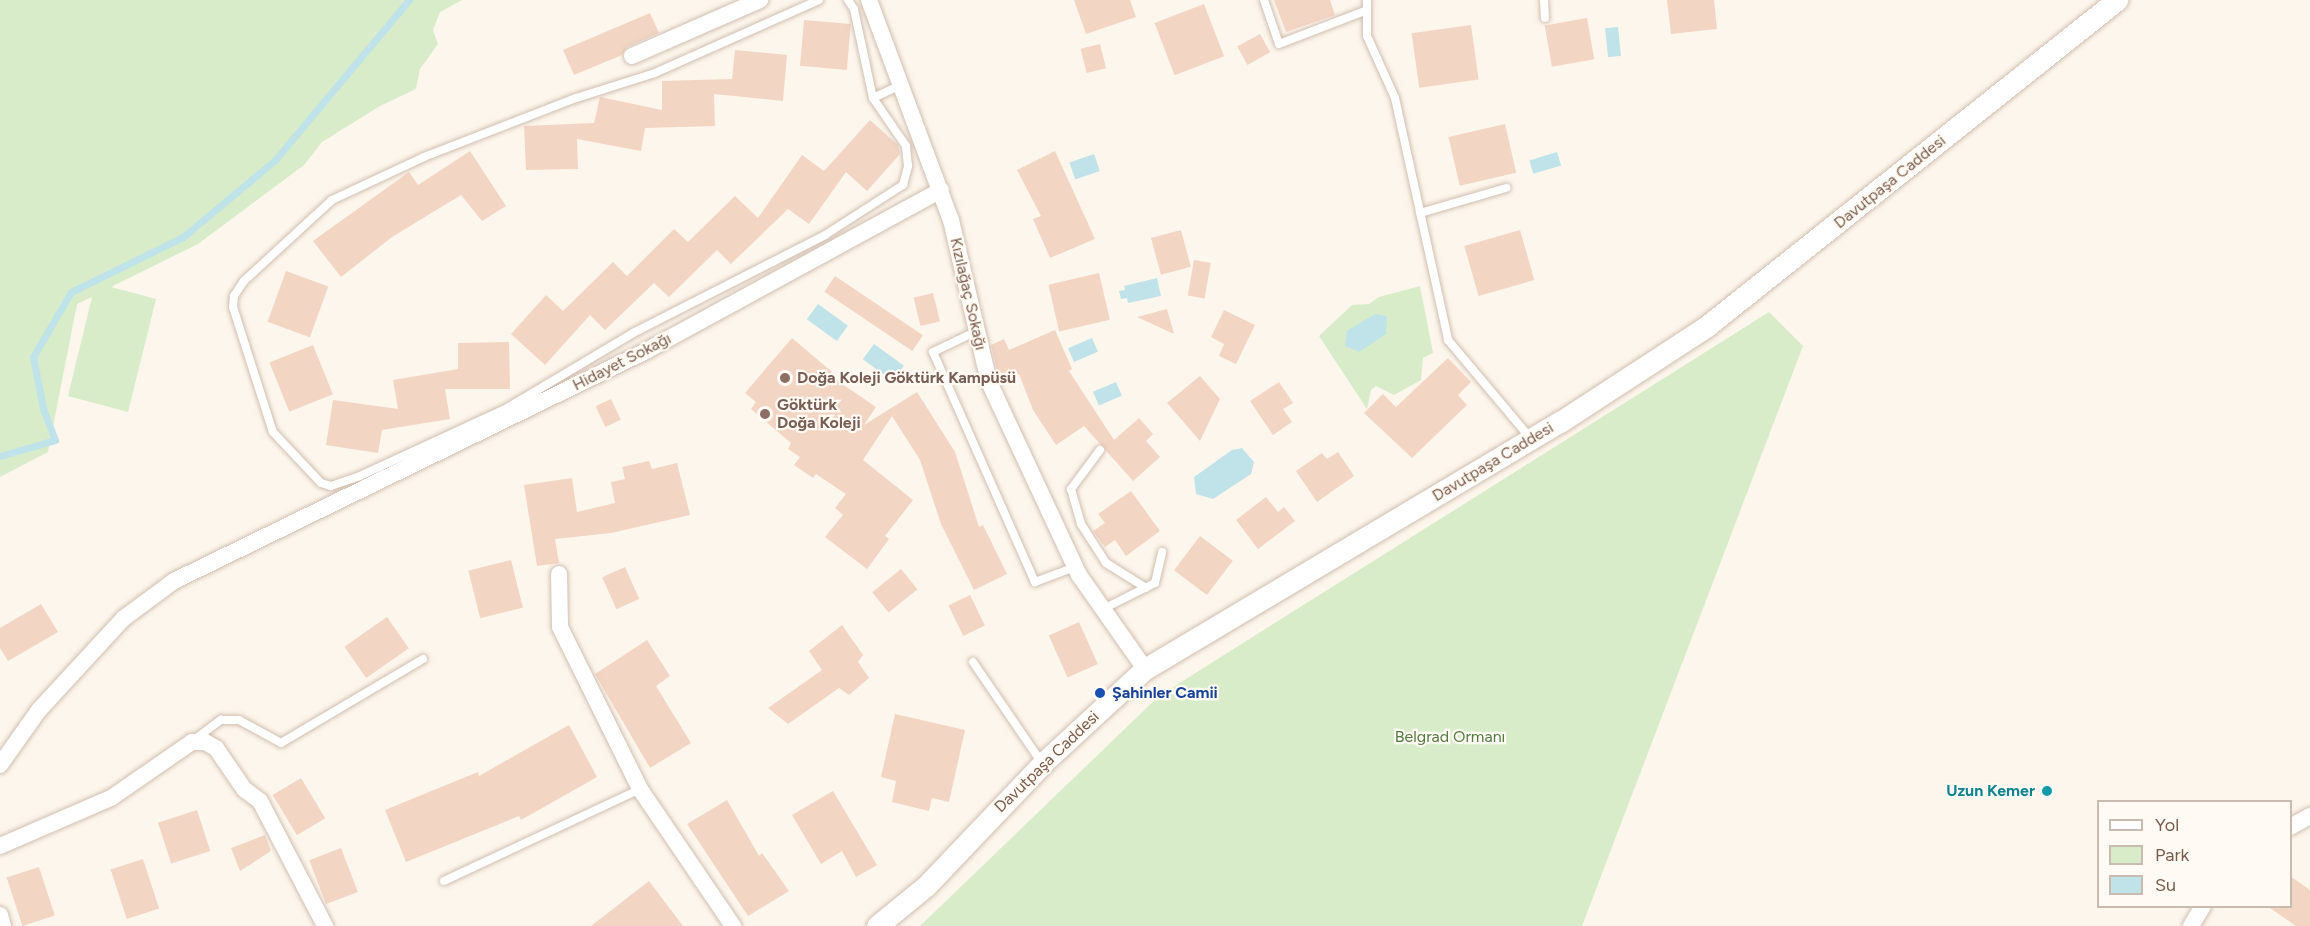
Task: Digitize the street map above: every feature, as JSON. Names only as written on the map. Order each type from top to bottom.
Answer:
[{"type":"street","points":[[632,56],[760,0]]},
{"type":"street","name":"Kızılağaç Sokağı","points":[[869,0],[941,190],[989,382],[1075,567],[1145,669]]},
{"type":"street","name":"Davutpaşa Caddesi","points":[[876,926],[926,886],[1043,764],[1145,669],[1532,439],[1716,320],[2117,0]]},
{"type":"street","name":"Hidayet Sokağı","points":[[0,765],[39,710],[124,618],[174,581],[646,351],[941,190]]},
{"type":"street","points":[[559,574],[560,627],[640,789],[733,926]]},
{"type":"street","points":[[0,846],[111,798],[192,742],[216,748],[244,789],[260,801],[325,926]]},
{"type":"street","points":[[2292,826],[2310,816]]},
{"type":"street","points":[[2191,926],[2202,908]]},
{"type":"street","points":[[0,915],[3,926]]},
{"type":"lane","points":[[819,0],[655,73],[576,98],[424,157],[332,200],[244,280],[234,296],[233,307],[273,432],[308,473],[331,486],[509,407],[633,333],[779,261],[903,185],[908,166],[906,146],[873,98],[854,9],[848,0]]},
{"type":"lane","points":[[1264,0],[1279,44],[1367,10]]},
{"type":"lane","points":[[1367,0],[1368,36],[1395,98],[1448,340],[1532,439]]},
{"type":"lane","points":[[1544,0],[1545,18]]},
{"type":"lane","points":[[873,98],[901,85]]},
{"type":"lane","points":[[1420,213],[1506,188]]},
{"type":"lane","points":[[977,331],[933,352],[1035,582],[1075,567]]},
{"type":"lane","points":[[1100,450],[1071,489],[1081,524],[1106,563],[1146,588]]},
{"type":"lane","points":[[1103,609],[1155,583],[1162,552]]},
{"type":"lane","points":[[192,742],[221,720],[239,720],[281,743],[423,659]]},
{"type":"lane","points":[[973,662],[1043,764]]},
{"type":"lane","points":[[444,881],[640,789]]},
{"type":"green space","points":[[0,0],[462,0],[440,12],[433,30],[438,44],[420,69],[416,89],[380,106],[322,142],[304,165],[198,244],[111,287],[156,299],[128,412],[68,396],[92,297],[77,304],[48,452],[0,477]]},
{"type":"green space","points":[[1420,286],[1433,353],[1423,358],[1421,380],[1394,395],[1376,386],[1371,390],[1367,409],[1319,336],[1352,305],[1369,304],[1379,297]]},
{"type":"green space","name":"Belgrad Ormanı","points":[[1769,312],[1803,346],[1582,926],[920,926],[1159,696]]},
{"type":"water","points":[[1618,27],[1621,56],[1608,57],[1605,28]]},
{"type":"water","points":[[1557,152],[1561,165],[1533,174],[1529,160]]},
{"type":"water","points":[[1094,154],[1100,171],[1075,179],[1069,162]]},
{"type":"water","points":[[1157,278],[1161,296],[1128,303],[1127,298],[1121,299],[1119,291],[1125,290],[1124,286]]},
{"type":"water","points":[[818,304],[848,326],[837,341],[807,319]]},
{"type":"water","points":[[1375,314],[1387,316],[1386,334],[1359,352],[1345,346],[1347,331]]},
{"type":"water","points":[[1092,338],[1098,352],[1074,362],[1068,348]]},
{"type":"water","points":[[874,344],[904,366],[893,381],[863,359]]},
{"type":"water","points":[[1116,382],[1122,396],[1099,406],[1093,392]]},
{"type":"water","points":[[1242,448],[1254,462],[1251,474],[1213,499],[1196,494],[1194,477],[1232,450]]},
{"type":"building","points":[[1074,0],[1130,0],[1136,17],[1086,34]]},
{"type":"building","points":[[1274,0],[1330,0],[1335,15],[1286,32]]},
{"type":"building","points":[[1667,0],[1714,0],[1717,29],[1671,34]]},
{"type":"building","points":[[1204,4],[1224,56],[1175,75],[1155,23]]},
{"type":"building","points":[[650,13],[659,33],[627,47],[622,55],[574,75],[563,50]]},
{"type":"building","points":[[1587,18],[1594,59],[1552,67],[1545,25]]},
{"type":"building","points":[[804,20],[851,24],[847,70],[800,66]]},
{"type":"building","points":[[1471,25],[1479,79],[1419,88],[1412,33]]},
{"type":"building","points":[[1260,34],[1270,52],[1247,65],[1237,47]]},
{"type":"building","points":[[1100,44],[1106,68],[1087,73],[1081,49]]},
{"type":"building","points":[[735,50],[787,55],[783,101],[714,94],[715,126],[645,128],[641,151],[577,139],[578,169],[526,170],[524,126],[594,123],[600,97],[662,110],[662,81],[732,79]]},
{"type":"building","points":[[870,120],[898,145],[900,154],[867,191],[846,172],[809,224],[788,209],[731,264],[717,250],[669,297],[654,283],[605,330],[590,315],[545,365],[511,334],[546,295],[563,311],[613,262],[627,276],[674,229],[688,242],[735,196],[758,218],[802,155],[824,171]]},
{"type":"building","points":[[1505,124],[1516,173],[1460,186],[1448,137]]},
{"type":"building","points":[[470,151],[506,206],[482,221],[461,195],[392,237],[341,277],[313,241],[409,172],[418,185]]},
{"type":"building","points":[[1055,151],[1095,239],[1050,258],[1033,219],[1041,216],[1017,170]]},
{"type":"building","points":[[1181,230],[1191,267],[1161,275],[1151,238]]},
{"type":"building","points":[[1520,230],[1534,280],[1479,296],[1464,246]]},
{"type":"building","points":[[1194,260],[1211,263],[1204,298],[1188,295]]},
{"type":"building","points":[[286,271],[328,286],[310,337],[268,322]]},
{"type":"building","points":[[1099,273],[1110,320],[1059,331],[1048,285]]},
{"type":"building","points":[[835,276],[923,335],[912,351],[824,292]]},
{"type":"building","points":[[933,293],[940,321],[921,326],[914,298]]},
{"type":"building","points":[[1167,309],[1174,334],[1137,317]]},
{"type":"building","points":[[1224,310],[1255,325],[1236,364],[1219,356],[1224,344],[1211,337]]},
{"type":"building","points":[[1055,330],[1072,369],[1069,371],[1114,440],[1139,418],[1153,434],[1146,441],[1160,457],[1133,481],[1084,426],[1056,445],[1033,410],[1019,374],[1000,382],[991,345],[1004,339],[1009,350]]},
{"type":"building","points":[[792,338],[832,372],[829,375],[876,407],[864,425],[917,392],[955,452],[979,527],[983,525],[1007,574],[974,590],[941,524],[920,460],[892,416],[863,460],[913,500],[885,536],[889,539],[867,569],[825,537],[843,515],[835,508],[846,494],[816,474],[813,478],[794,465],[800,457],[788,449],[791,443],[751,409],[756,402],[745,393]]},
{"type":"building","points":[[509,342],[510,389],[445,389],[450,419],[382,430],[378,453],[326,445],[333,400],[398,409],[393,380],[458,369],[458,343]]},
{"type":"building","points":[[313,345],[333,394],[289,412],[269,363]]},
{"type":"building","points":[[1448,358],[1471,382],[1458,395],[1467,405],[1412,458],[1364,413],[1383,394],[1396,407]]},
{"type":"building","points":[[1200,376],[1220,399],[1200,441],[1167,403]]},
{"type":"building","points":[[1279,382],[1293,403],[1283,409],[1292,422],[1273,435],[1250,401]]},
{"type":"building","points":[[611,399],[621,420],[605,427],[596,406]]},
{"type":"building","points":[[1338,452],[1354,476],[1317,502],[1296,471],[1322,453],[1327,459]]},
{"type":"building","points":[[649,461],[652,469],[677,463],[690,515],[611,533],[555,539],[559,563],[537,566],[524,485],[572,478],[577,512],[615,503],[611,482],[625,479],[622,467]]},
{"type":"building","points":[[1131,491],[1160,531],[1126,556],[1115,540],[1105,547],[1093,531],[1105,523],[1098,514]]},
{"type":"building","points":[[1266,497],[1278,512],[1284,507],[1295,521],[1258,549],[1236,520]]},
{"type":"building","points":[[1200,536],[1233,561],[1207,595],[1174,570]]},
{"type":"building","points":[[511,560],[523,608],[480,618],[468,571]]},
{"type":"building","points":[[625,567],[639,599],[616,609],[602,577]]},
{"type":"building","points":[[901,569],[917,589],[889,612],[872,592]]},
{"type":"building","points":[[970,595],[985,626],[963,636],[948,606]]},
{"type":"building","points":[[41,604],[58,632],[8,661],[0,648],[0,628]]},
{"type":"building","points":[[387,617],[409,648],[366,678],[344,647]]},
{"type":"building","points":[[1079,622],[1098,664],[1068,677],[1049,635]]},
{"type":"building","points":[[842,625],[863,655],[858,662],[869,678],[849,695],[839,688],[788,724],[768,708],[822,670],[809,651]]},
{"type":"building","points":[[647,640],[670,676],[656,686],[691,743],[650,768],[595,674]]},
{"type":"building","points":[[895,714],[965,730],[949,802],[932,798],[929,811],[892,802],[896,781],[881,777]]},
{"type":"building","points":[[569,725],[597,777],[521,820],[519,816],[406,862],[385,810],[478,772],[479,776]]},
{"type":"building","points":[[301,778],[325,818],[297,835],[273,795]]},
{"type":"building","points":[[833,791],[877,865],[856,877],[842,851],[821,864],[792,815]]},
{"type":"building","points":[[727,800],[759,856],[762,853],[789,891],[748,916],[687,824]]},
{"type":"building","points":[[197,810],[210,851],[171,864],[158,823]]},
{"type":"building","points":[[265,835],[271,851],[240,871],[231,848]]},
{"type":"building","points":[[341,848],[358,892],[326,904],[309,860]]},
{"type":"building","points":[[143,859],[159,908],[127,919],[111,870]]},
{"type":"building","points":[[39,867],[55,916],[22,926],[7,878]]},
{"type":"building","points":[[2292,877],[2310,890],[2310,926],[2296,926],[2270,908],[2292,908]]},
{"type":"building","points":[[649,881],[683,926],[591,926]]},
{"type":"waterway","points":[[0,456],[55,440],[43,408],[33,357],[71,292],[183,237],[275,160],[409,0]]},
{"type":"place","name":"Doğa Koleji Göktürk Kampüsü","points":[[785,378]]},
{"type":"place","name":"Göktürk Doğa Koleji","points":[[765,414]]},
{"type":"place","name":"Şahinler Camii","points":[[1100,693]]},
{"type":"place","name":"Uzun Kemer","points":[[2047,791]]}]
